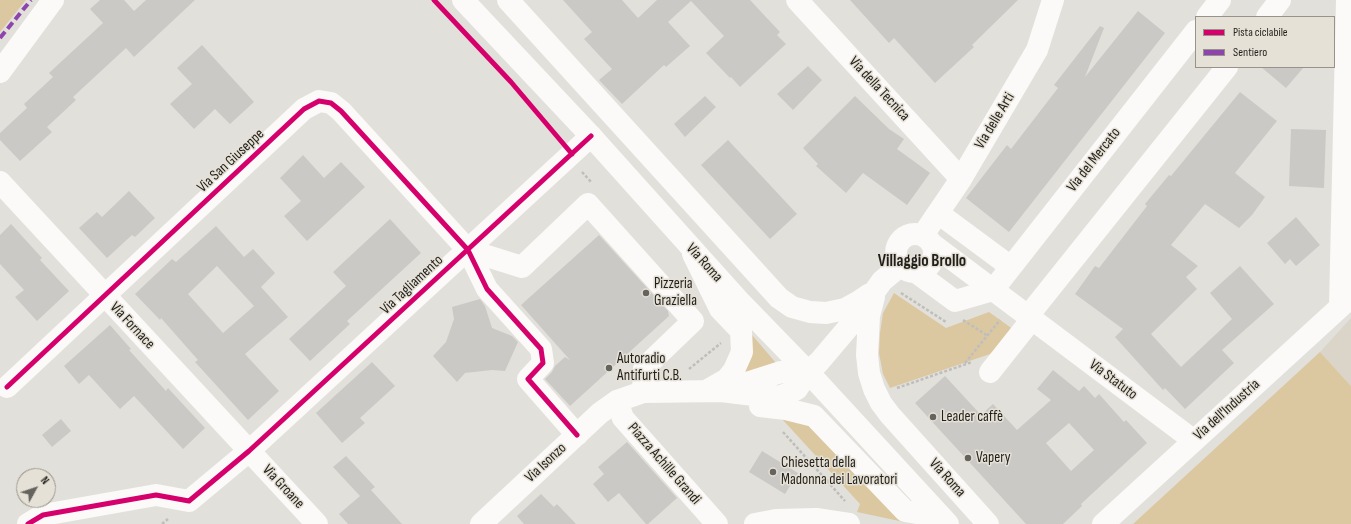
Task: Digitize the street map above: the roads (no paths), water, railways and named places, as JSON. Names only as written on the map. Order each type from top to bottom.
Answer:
[{"type":"street","points":[[0,72],[53,0]]},
{"type":"street","name":"Via Roma","points":[[463,0],[591,136],[741,303],[808,372],[945,520]]},
{"type":"street","points":[[508,0],[779,298],[792,307],[810,312],[826,313],[844,309],[876,290]]},
{"type":"street","name":"Via della Tecnica","points":[[797,0],[961,179]]},
{"type":"street","name":"Via delle Arti","points":[[928,240],[938,213],[961,179],[1037,50],[1053,0]]},
{"type":"street","points":[[1208,16],[1220,0]]},
{"type":"street","points":[[1268,16],[1280,0]]},
{"type":"street","points":[[1346,301],[1347,0]]},
{"type":"street","name":"Via del Mercato","points":[[993,290],[1195,32]]},
{"type":"street","points":[[984,366],[1030,318],[1226,68]]},
{"type":"street","name":"Via San Giuseppe","points":[[6,386],[304,109],[319,100],[331,103],[341,111],[468,250]]},
{"type":"street","name":"Via Tagliamento","points":[[28,524],[43,515],[156,495],[189,501],[249,451],[591,136]]},
{"type":"street","name":"Via Fornace","points":[[0,182],[249,451]]},
{"type":"street","points":[[468,250],[522,267],[588,204],[693,321],[644,368],[643,392]]},
{"type":"street","points":[[938,213],[1011,267]]},
{"type":"street","points":[[808,372],[819,362],[852,323],[882,281],[908,269],[923,271],[932,263],[934,250],[928,240],[917,234],[910,234],[899,241],[896,247],[897,260],[908,269],[955,300],[993,290]]},
{"type":"street","name":"Via Statuto","points":[[928,240],[1193,440]]},
{"type":"street","points":[[689,246],[720,309],[741,331],[742,352],[734,370],[727,378],[720,392],[753,405],[786,409],[814,416],[905,511],[945,520]]},
{"type":"street","points":[[468,250],[487,289],[541,349],[543,363],[528,379],[577,435]]},
{"type":"street","name":"Via Roma","points":[[876,290],[869,316],[867,355],[869,373],[878,396],[890,415],[988,524]]},
{"type":"street","name":"Via dell'Industria","points":[[1103,524],[1346,301]]},
{"type":"street","name":"Via Isonzo","points":[[481,524],[600,413],[617,401],[643,392],[720,392],[770,397],[782,396],[797,389],[808,372]]},
{"type":"street","name":"Piazza Achille Grandi","points":[[617,401],[623,418],[716,524]]},
{"type":"street","name":"Via Groane","points":[[249,451],[317,524]]},
{"type":"street","points":[[755,524],[776,520],[816,519],[849,524]]},
{"type":"place","name":"Pizzeria Graziella","points":[[646,293]]},
{"type":"place","name":"Autoradio Antifurti C.B.","points":[[609,368]]},
{"type":"place","name":"Leader caffè","points":[[933,417]]},
{"type":"place","name":"Vapery","points":[[968,458]]},
{"type":"place","name":"Chiesetta della Madonna dei Lavoratori","points":[[773,472]]},
{"type":"district","name":"Villaggio Brollo","points":[[922,262]]}]
